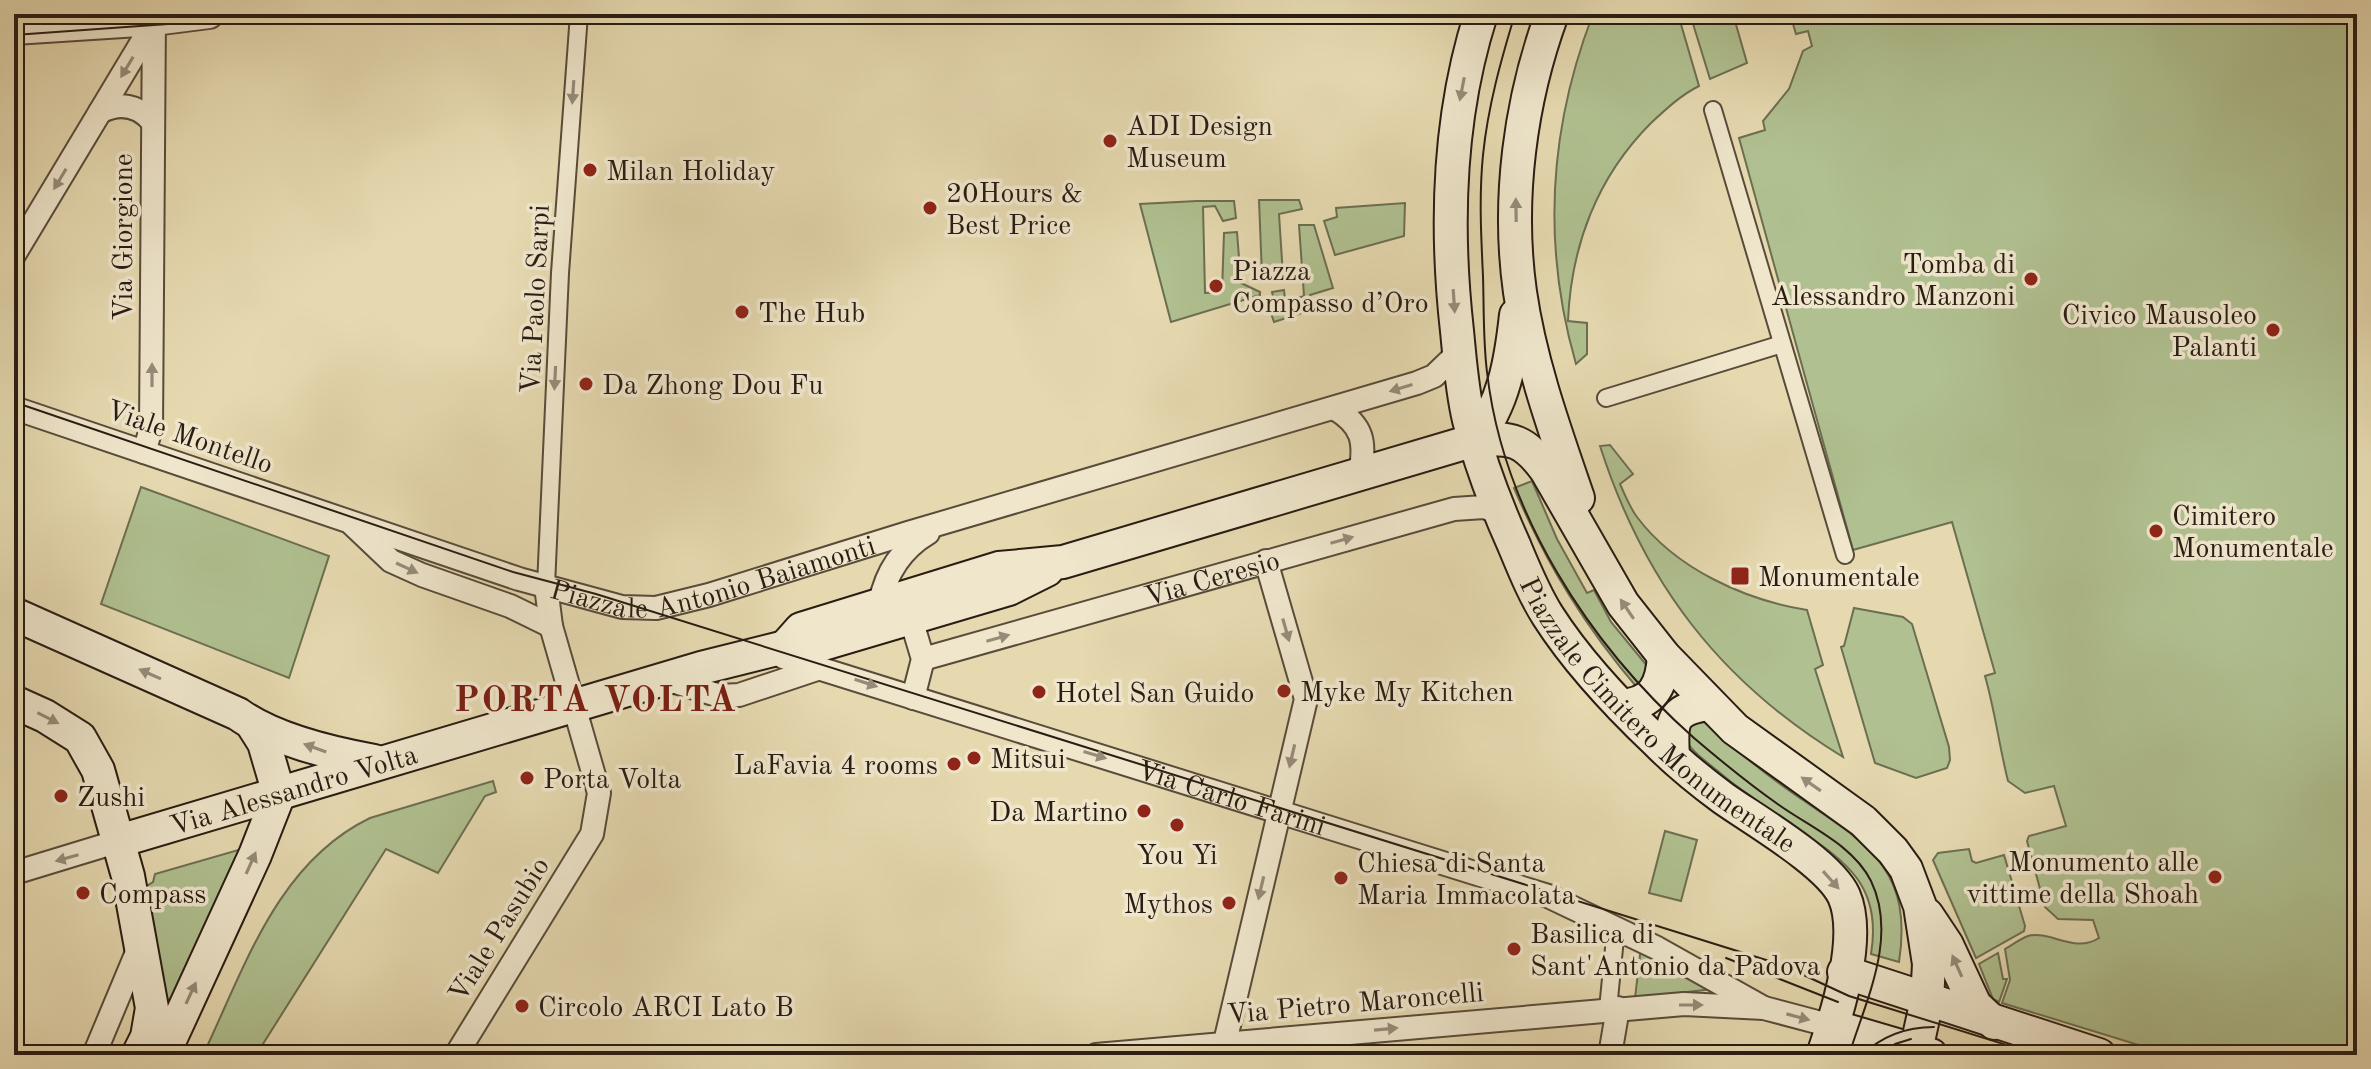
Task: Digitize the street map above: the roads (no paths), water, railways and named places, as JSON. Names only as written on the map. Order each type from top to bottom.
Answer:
[{"type":"main road","name":"Piazzale Cimitero Monumentale","points":[[1481,14],[1460,99],[1452,167],[1451,243],[1459,352],[1467,410],[1475,440],[1500,513],[1534,591],[1548,616],[1593,676],[1673,757],[1720,796],[1819,867],[1839,888],[1847,904],[1850,923],[1844,972],[1827,1040]]},
{"type":"main road","name":"Piazzale Cimitero Monumentale","points":[[1552,14],[1533,76],[1518,159],[1515,210],[1519,288],[1528,337],[1550,415],[1598,558]]},
{"type":"main road","name":"Piazzale Cimitero Monumentale","points":[[1475,440],[1490,419],[1504,386],[1519,288]]},
{"type":"main road","name":"Piazzale Cimitero Monumentale","points":[[1475,440],[1506,440],[1524,445],[1533,452],[1623,604],[1664,656],[1708,704],[1748,739],[1855,815],[1893,851],[1906,869],[1920,906],[1929,964],[1921,1054]]},
{"type":"main road","name":"Via Ceresio","points":[[919,608],[999,568],[1063,562],[1475,440]]},
{"type":"main road","points":[[776,650],[801,629],[880,603],[919,608]]},
{"type":"main road","points":[[574,706],[776,650],[803,650],[919,608]]},
{"type":"main road","points":[[14,614],[229,710],[252,724],[334,754],[381,763]]},
{"type":"main road","points":[[1621,706],[1636,705],[1651,696],[1663,672],[1664,656]]},
{"type":"main road","points":[[14,702],[55,721],[80,738],[98,770],[119,841],[152,1008],[147,1037],[138,1055]]},
{"type":"main road","points":[[1673,757],[1674,719],[1689,707],[1708,704]]},
{"type":"main road","name":"Via Alessandro Volta","points":[[119,841],[574,706]]},
{"type":"main road","points":[[163,1055],[255,855],[279,794],[264,743],[252,724]]},
{"type":"main road","name":"Piazzale Cimitero Monumentale","points":[[1920,906],[1947,945],[1975,1005],[1994,1023]]},
{"type":"main road","points":[[1844,972],[2099,1055]]},
{"type":"main road","name":"Via Carlo Farini","points":[[1827,1040],[1921,1054]]},
{"type":"street","points":[[14,30],[209,14]]},
{"type":"street","name":"Via Paolo Sarpi","points":[[546,586],[560,273],[579,14]]},
{"type":"street","points":[[14,255],[154,17]]},
{"type":"street","name":"Via Giorgione","points":[[144,452],[151,429],[154,17]]},
{"type":"street","points":[[100,112],[128,106],[145,113],[152,121]]},
{"type":"street","points":[[1713,110],[1760,242],[1782,344],[1845,555]]},
{"type":"street","points":[[1606,398],[1782,344]]},
{"type":"street","points":[[880,603],[891,570],[910,539],[943,524],[1425,380],[1444,368],[1459,352]]},
{"type":"street","name":"Viale Montello","points":[[14,408],[546,586]]},
{"type":"street","points":[[1334,408],[1358,428],[1363,452],[1360,474]]},
{"type":"street","name":"Via Ceresio","points":[[923,659],[1454,509],[1484,507],[1500,513]]},
{"type":"street","name":"Viale Montello","points":[[347,520],[391,561],[510,606],[551,626]]},
{"type":"street","points":[[910,539],[902,576],[904,588],[919,608],[923,659],[913,698]]},
{"type":"street","name":"Piazzale Antonio Baiamonti","points":[[592,834],[599,793],[551,626],[546,586],[622,607],[656,608],[910,539]]},
{"type":"street","points":[[1223,1049],[1306,699],[1266,561]]},
{"type":"street","points":[[776,650],[820,668]]},
{"type":"street","points":[[666,679],[727,696],[739,695],[820,668]]},
{"type":"street","name":"Via Carlo Farini","points":[[820,668],[1548,896],[1657,948],[1827,1040]]},
{"type":"street","name":"Viale Pasubio","points":[[456,1055],[592,834]]},
{"type":"street","name":"Via Alessandro Volta","points":[[14,873],[119,841]]},
{"type":"street","points":[[1610,1055],[1616,928]]},
{"type":"street","points":[[94,1055],[140,943]]},
{"type":"street","name":"Via Carlo Farini","points":[[1613,1009],[1684,1004],[1764,1008]]},
{"type":"street","name":"Via Pietro Maroncelli","points":[[1096,1055],[1223,1049],[1613,1009]]},
{"type":"tram line","points":[[14,35],[168,24],[252,14]]},
{"type":"tram line","points":[[1515,14],[1488,119],[1481,200],[1487,372],[1496,424],[1511,475],[1557,573],[1620,661],[1694,738],[1768,797],[1842,847],[1871,881],[1879,902],[1880,946],[1871,991],[1849,1055]]},
{"type":"tram line","points":[[14,402],[513,572],[596,594],[1782,965],[1849,996],[2039,1055]]},
{"type":"tram line","points":[[1726,958],[1838,1002]]},
{"type":"tram line","points":[[1862,1055],[1895,1034],[1934,1027]]},
{"type":"tram line","points":[[1884,1055],[1895,1044],[1911,1039]]},
{"type":"place","name":"ADI Design Museum","points":[[1110,141]]},
{"type":"place","name":"Milan Holiday","points":[[590,170]]},
{"type":"place","name":"20Hours & Best Price","points":[[930,208]]},
{"type":"place","name":"Tomba di Alessandro Manzoni","points":[[2031,279]]},
{"type":"place","name":"Piazza Compasso d’Oro","points":[[1216,286]]},
{"type":"place","name":"The Hub","points":[[742,312]]},
{"type":"place","name":"Civico Mausoleo Palanti","points":[[2273,330]]},
{"type":"place","name":"Da Zhong Dou Fu","points":[[586,384]]},
{"type":"place","name":"Cimitero Monumentale","points":[[2156,531]]},
{"type":"place","name":"Monumentale","points":[[1740,576]]},
{"type":"place","name":"Myke My Kitchen","points":[[1284,691]]},
{"type":"place","name":"Hotel San Guido","points":[[1039,692]]},
{"type":"place","name":"Mitsui","points":[[974,758]]},
{"type":"place","name":"LaFavia 4 rooms","points":[[954,764]]},
{"type":"place","name":"Porta Volta","points":[[527,778]]},
{"type":"place","name":"Zushi","points":[[61,796]]},
{"type":"place","name":"Da Martino","points":[[1144,811]]},
{"type":"place","name":"You Yi","points":[[1177,825]]},
{"type":"place","name":"Monumento alle vittime della Shoah","points":[[2215,877]]},
{"type":"place","name":"Chiesa di Santa Maria Immacolata","points":[[1341,878]]},
{"type":"place","name":"Compass","points":[[83,893]]},
{"type":"place","name":"Mythos","points":[[1229,903]]},
{"type":"place","name":"Basilica di Sant'Antonio da Padova","points":[[1514,949]]},
{"type":"place","name":"Circolo ARCI Lato B","points":[[522,1006]]},
{"type":"district","name":"PORTA VOLTA","points":[[596,698]]}]
